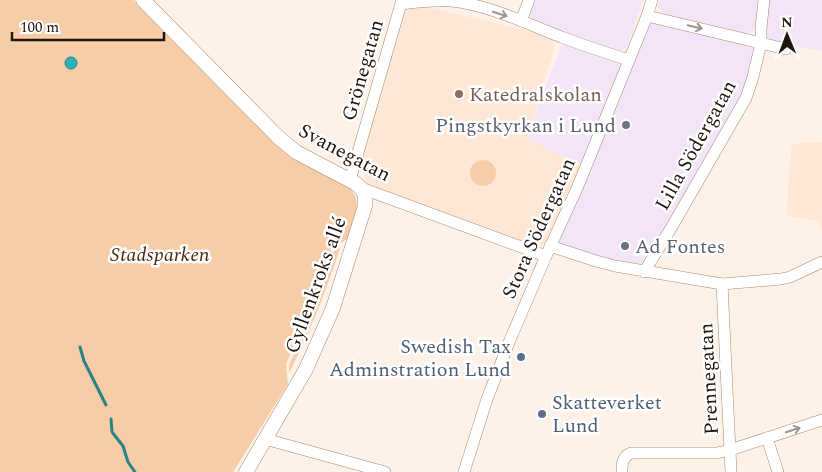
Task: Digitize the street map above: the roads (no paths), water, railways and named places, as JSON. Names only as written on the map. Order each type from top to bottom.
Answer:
[{"type":"street","name":"Svanegatan","points":[[143,0],[278,137],[296,152],[356,184],[548,251],[644,272],[722,284],[781,279],[790,277],[822,262]]},
{"type":"street","points":[[521,20],[528,0]]},
{"type":"street","name":"Stora Södergatan","points":[[464,472],[510,340],[582,177],[652,0]]},
{"type":"street","name":"Lilla Södergatan","points":[[644,272],[746,98],[761,43],[764,0]]},
{"type":"street","points":[[401,2],[433,1],[471,4],[521,20],[564,38],[629,60]]},
{"type":"street","name":"Grönegatan","points":[[356,184],[401,2]]},
{"type":"street","points":[[647,16],[786,49]]},
{"type":"street","name":"Gyllenkroks allé","points":[[246,472],[306,369],[333,308],[365,206],[364,195],[356,184]]},
{"type":"street","name":"Prennegatan","points":[[722,284],[731,472]]},
{"type":"street","points":[[622,472],[623,460],[630,453],[717,453],[822,420]]},
{"type":"street","points":[[767,438],[778,472]]},
{"type":"street","points":[[265,439],[385,472]]},
{"type":"water","points":[[69,57],[73,57],[77,63],[73,69],[69,69],[65,65],[65,61]]},
{"type":"waterway","points":[[80,347],[84,361],[106,405]]},
{"type":"waterway","points":[[111,419],[112,432],[123,446],[128,462],[135,472]]},
{"type":"place","name":"Katedralskolan","points":[[459,94]]},
{"type":"place","name":"Pingstkyrkan i Lund","points":[[626,125]]},
{"type":"place","name":"Ad Fontes","points":[[625,246]]},
{"type":"place","name":"Swedish Tax Adminstration Lund","points":[[521,357]]},
{"type":"place","name":"Skatteverket Lund","points":[[542,414]]},
{"type":"park label","name":"Stadsparken","points":[[160,254]]}]
